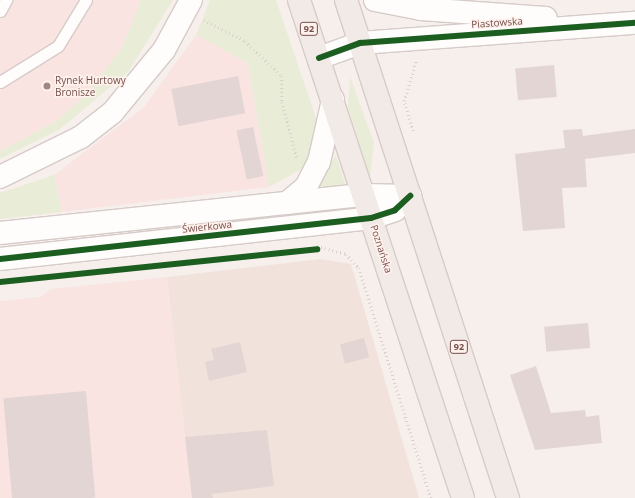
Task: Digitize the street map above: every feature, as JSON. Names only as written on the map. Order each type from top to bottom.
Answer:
[{"type":"main road","name":"Poznańska","points":[[299,0],[463,498]]},
{"type":"main road","name":"92","points":[[346,0],[508,498]]},
{"type":"street","points":[[375,0],[421,9],[635,23]]},
{"type":"street","points":[[0,177],[81,137],[112,113],[164,50],[195,9]]},
{"type":"street","name":"Piastowska","points":[[319,58],[360,43],[635,23]]},
{"type":"street","points":[[286,203],[306,187],[319,162],[333,100]]},
{"type":"street","name":"Świerkowa","points":[[0,233],[364,195],[410,196]]},
{"type":"street","name":"Świerkowa","points":[[0,259],[371,218],[395,210],[410,196]]},
{"type":"lane","points":[[0,11],[6,0]]},
{"type":"lane","points":[[0,82],[58,46],[86,0]]},
{"type":"path","points":[[195,9],[245,41],[282,76],[282,102],[299,167]]},
{"type":"path","points":[[416,39],[420,50],[404,102],[416,138]]},
{"type":"path","points":[[318,249],[341,251],[352,257],[359,268],[431,498]]},
{"type":"shaded area","name":"Rynek Hurtowy Bronisze","points":[[0,0],[141,0],[122,48],[85,96],[58,120],[0,151]]},
{"type":"shaded area","points":[[196,35],[248,63],[269,187],[62,212],[54,175],[144,107]]},
{"type":"shaded area","points":[[320,259],[351,264],[419,498],[192,498],[167,277]]},
{"type":"shaded area","points":[[167,277],[192,498],[0,498],[0,301],[40,297],[51,289]]},
{"type":"green space","points":[[141,0],[173,0],[128,72],[60,129],[0,159],[0,151],[58,120],[85,96],[122,48]]},
{"type":"green space","points":[[210,0],[276,0],[318,124],[309,165],[269,187],[248,63],[196,35]]},
{"type":"green space","points":[[350,77],[374,143],[370,177],[348,108]]},
{"type":"green space","points":[[336,155],[346,187],[317,191],[315,188]]},
{"type":"green space","points":[[54,175],[62,212],[0,219],[0,193]]},
{"type":"building","points":[[554,65],[557,97],[518,100],[515,68]]},
{"type":"building","points":[[238,76],[245,113],[179,126],[171,89]]},
{"type":"building","points":[[253,127],[263,176],[247,179],[236,131]]},
{"type":"building","points":[[582,129],[583,136],[635,129],[635,153],[585,159],[587,187],[562,188],[565,228],[523,231],[515,154],[565,148],[563,130]]},
{"type":"building","points":[[588,323],[590,348],[546,352],[544,327]]},
{"type":"building","points":[[364,338],[369,357],[345,364],[340,344]]},
{"type":"building","points":[[240,342],[247,372],[209,381],[205,362],[214,360],[211,349]]},
{"type":"building","points":[[536,366],[551,413],[585,410],[586,417],[599,415],[602,443],[535,450],[510,375]]},
{"type":"building","points":[[86,391],[95,498],[12,498],[3,398]]},
{"type":"building","points":[[267,430],[274,486],[212,494],[213,498],[192,498],[185,437]]},
{"type":"cycle path","points":[[319,58],[360,43],[635,23]]},
{"type":"cycle path","points":[[0,259],[371,218],[395,210],[410,196]]},
{"type":"cycle path","points":[[0,282],[317,249]]},
{"type":"place","name":"Rynek Hurtowy Bronisze","points":[[47,86]]}]
